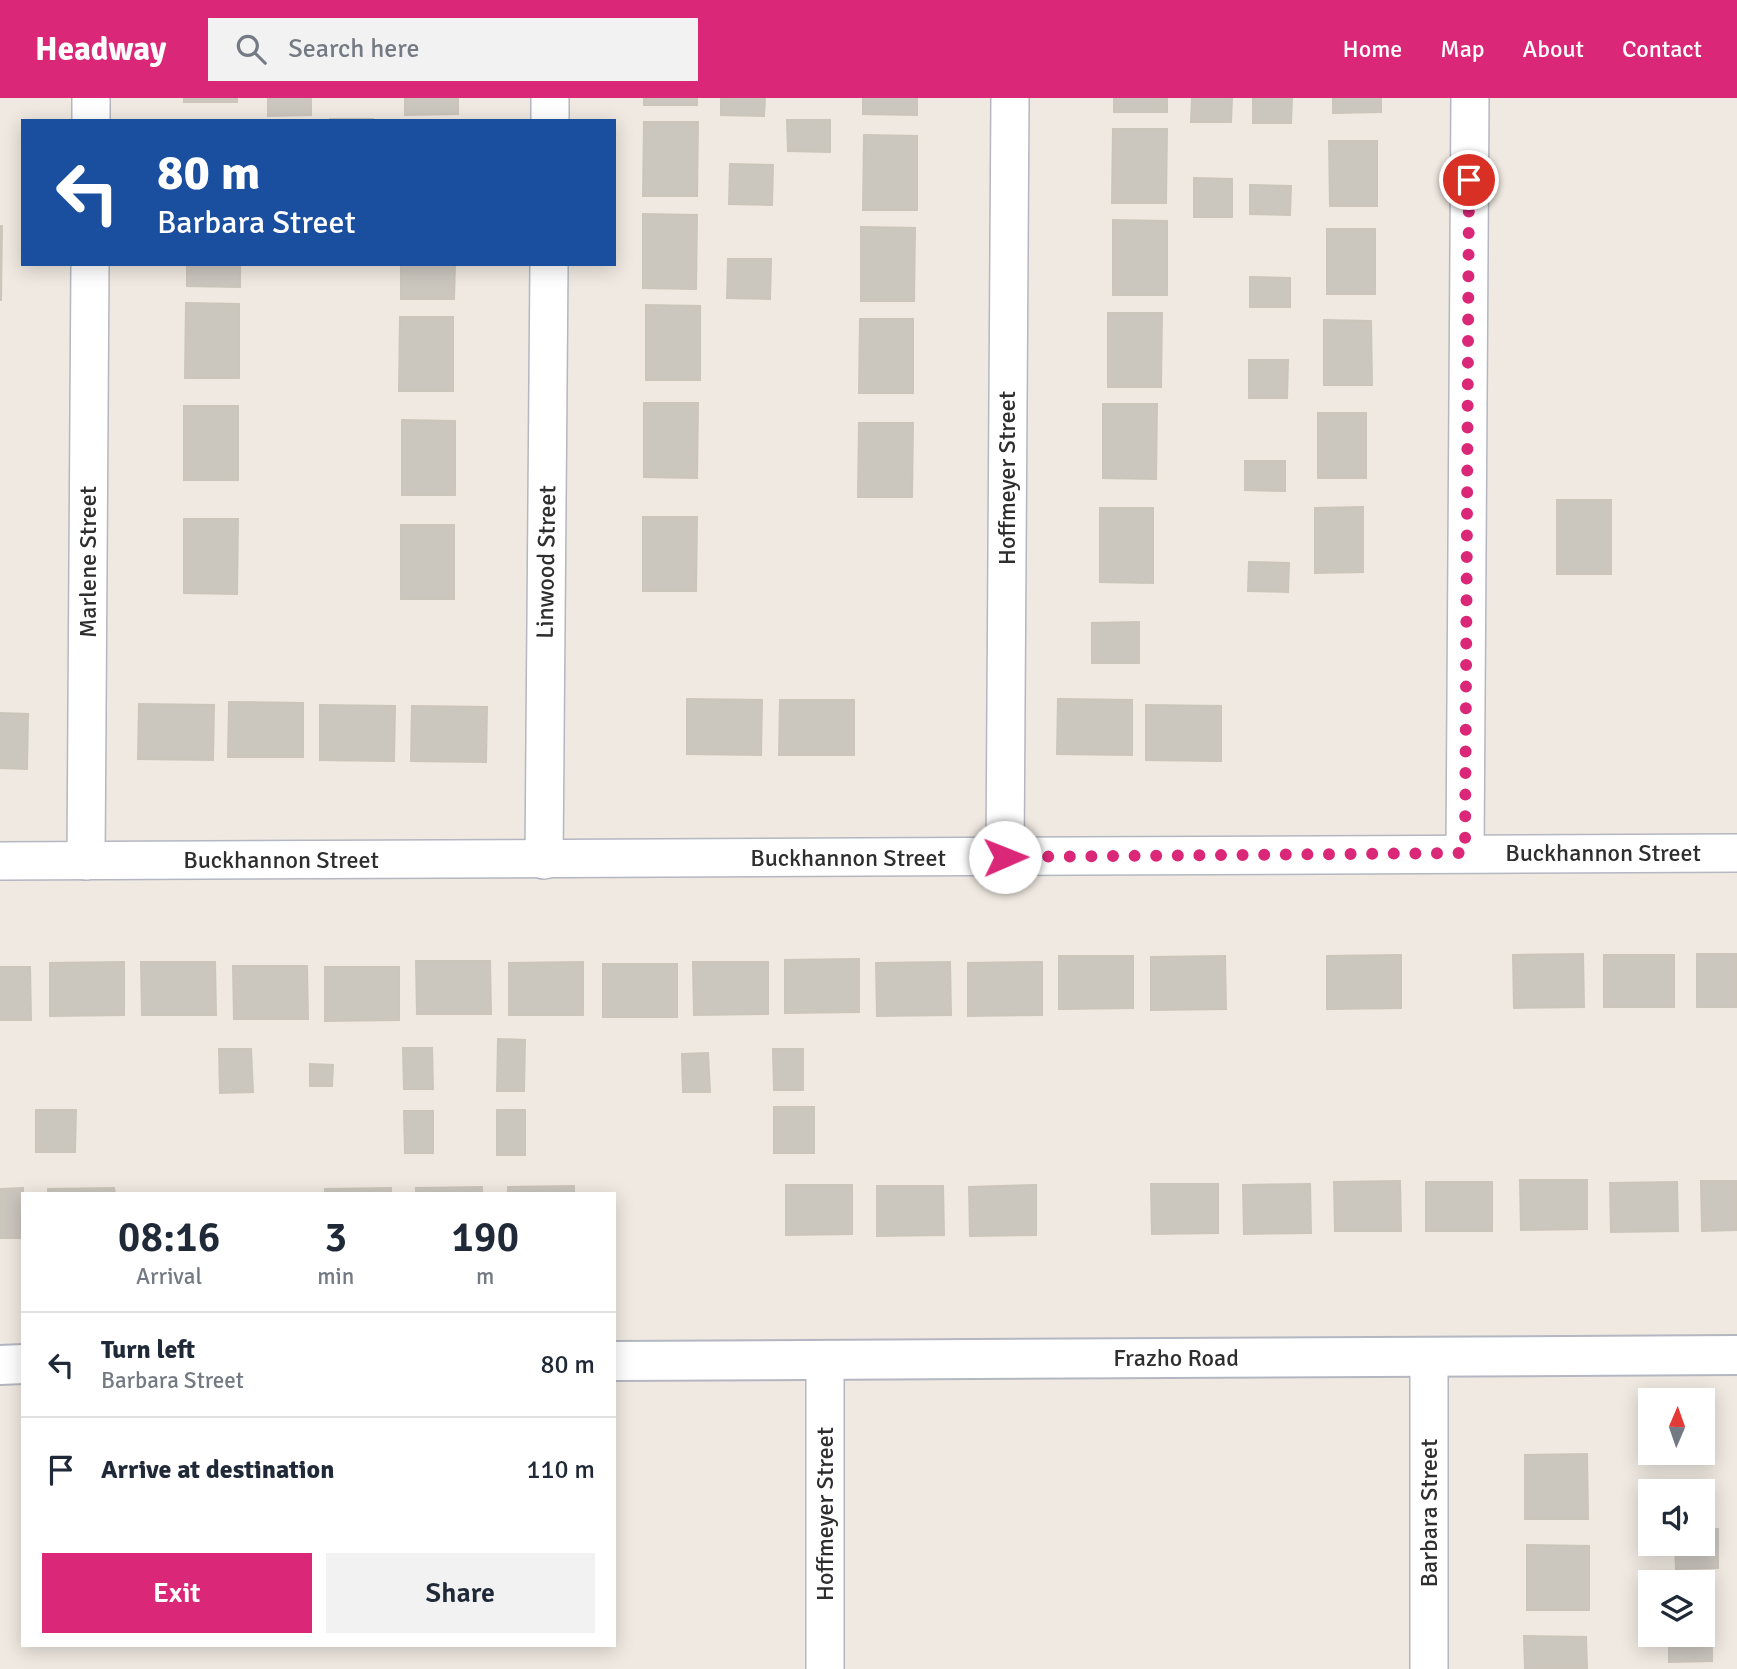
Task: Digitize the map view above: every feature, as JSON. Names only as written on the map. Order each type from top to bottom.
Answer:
[{"type":"street","points":[[91,98],[91,119]]},
{"type":"street","points":[[550,98],[550,119]]},
{"type":"street","name":"Hoffmeyer Street","points":[[1005,857],[1010,98]]},
{"type":"street","points":[[1465,853],[1470,98]]},
{"type":"street","name":"Marlene Street","points":[[86,861],[90,266]]},
{"type":"street","name":"Linwood Street","points":[[544,860],[548,266]]},
{"type":"street","name":"Buckhannon Street","points":[[0,861],[1737,853]]},
{"type":"street","name":"Frazho Road","points":[[616,1361],[1737,1355]]},
{"type":"street","name":"Barbara Street","points":[[1429,1357],[1429,1669]]},
{"type":"street","name":"Hoffmeyer Street","points":[[825,1360],[825,1669]]},
{"type":"street","points":[[0,1365],[21,1364]]},
{"type":"building","points":[[184,98],[237,98],[237,102],[184,102]]},
{"type":"building","points":[[268,98],[311,98],[311,115],[268,116]]},
{"type":"building","points":[[405,98],[458,98],[458,114],[405,115]]},
{"type":"building","points":[[644,98],[697,98],[697,105],[644,105]]},
{"type":"building","points":[[721,98],[765,98],[764,116],[721,115]]},
{"type":"building","points":[[863,98],[917,98],[917,115],[863,114]]},
{"type":"building","points":[[1114,98],[1167,98],[1167,112],[1114,112]]},
{"type":"building","points":[[1192,98],[1232,98],[1231,122],[1191,122]]},
{"type":"building","points":[[1253,98],[1292,98],[1291,123],[1253,123]]},
{"type":"building","points":[[1333,98],[1381,98],[1381,112],[1333,113]]},
{"type":"building","points":[[787,120],[830,120],[830,152],[788,151]]},
{"type":"building","points":[[644,122],[698,122],[697,196],[643,196]]},
{"type":"building","points":[[1113,129],[1167,129],[1166,203],[1112,203]]},
{"type":"building","points":[[864,135],[917,136],[917,210],[863,210]]},
{"type":"building","points":[[1329,141],[1377,141],[1377,206],[1330,206]]},
{"type":"building","points":[[730,164],[773,165],[772,205],[729,204]]},
{"type":"building","points":[[1194,178],[1232,179],[1232,217],[1194,217]]},
{"type":"building","points":[[1250,185],[1291,186],[1290,215],[1250,214]]},
{"type":"building","points":[[643,214],[697,215],[696,289],[643,288]]},
{"type":"building","points":[[1113,220],[1167,221],[1167,295],[1113,295]]},
{"type":"building","points":[[2,226],[1,300],[0,300]]},
{"type":"building","points":[[861,227],[915,228],[914,301],[861,301]]},
{"type":"building","points":[[1327,229],[1375,229],[1375,294],[1327,294]]},
{"type":"building","points":[[728,259],[771,259],[770,299],[727,298]]},
{"type":"building","points":[[187,266],[240,266],[240,287],[187,286]]},
{"type":"building","points":[[401,266],[455,266],[454,299],[401,299]]},
{"type":"building","points":[[1250,277],[1290,278],[1290,307],[1250,307]]},
{"type":"building","points":[[186,303],[239,304],[239,378],[185,378]]},
{"type":"building","points":[[646,305],[700,306],[700,380],[646,380]]},
{"type":"building","points":[[1108,313],[1162,313],[1161,387],[1108,387]]},
{"type":"building","points":[[400,317],[453,317],[453,391],[399,391]]},
{"type":"building","points":[[860,319],[913,319],[913,393],[859,393]]},
{"type":"building","points":[[1324,320],[1371,321],[1372,385],[1324,385]]},
{"type":"building","points":[[1249,360],[1288,360],[1287,398],[1249,398]]},
{"type":"building","points":[[644,403],[698,403],[697,478],[644,477]]},
{"type":"building","points":[[1103,404],[1157,404],[1156,479],[1103,478]]},
{"type":"building","points":[[184,406],[238,406],[238,480],[184,480]]},
{"type":"building","points":[[1318,413],[1366,413],[1366,478],[1318,478]]},
{"type":"building","points":[[402,420],[455,421],[455,495],[402,495]]},
{"type":"building","points":[[859,423],[913,423],[912,497],[858,497]]},
{"type":"building","points":[[1245,461],[1285,461],[1285,491],[1245,490]]},
{"type":"building","points":[[1557,500],[1611,500],[1611,574],[1557,574]]},
{"type":"building","points":[[1363,507],[1363,572],[1315,573],[1315,508]]},
{"type":"building","points":[[1100,508],[1153,508],[1153,583],[1100,582]]},
{"type":"building","points":[[643,517],[697,517],[696,591],[643,591]]},
{"type":"building","points":[[184,519],[238,519],[237,594],[184,593]]},
{"type":"building","points":[[401,525],[454,525],[454,599],[401,599]]},
{"type":"building","points":[[1249,562],[1289,563],[1288,592],[1248,591]]},
{"type":"building","points":[[1139,622],[1139,663],[1092,663],[1092,623]]},
{"type":"building","points":[[687,699],[762,700],[761,755],[687,754]]},
{"type":"building","points":[[1058,699],[1132,700],[1132,755],[1057,754]]},
{"type":"building","points":[[780,700],[854,700],[854,755],[779,755]]},
{"type":"building","points":[[229,702],[303,703],[303,757],[228,757]]},
{"type":"building","points":[[139,704],[214,705],[213,760],[138,759]]},
{"type":"building","points":[[320,705],[395,706],[394,761],[320,760]]},
{"type":"building","points":[[1146,705],[1221,706],[1221,761],[1146,760]]},
{"type":"building","points":[[412,706],[487,707],[486,762],[411,761]]},
{"type":"building","points":[[0,713],[28,714],[27,769],[0,768]]},
{"type":"building","points":[[1583,954],[1584,1007],[1514,1008],[1513,955]]},
{"type":"building","points":[[1697,954],[1737,954],[1737,1007],[1697,1007]]},
{"type":"building","points":[[1401,955],[1401,1008],[1327,1009],[1327,956]]},
{"type":"building","points":[[1604,955],[1674,955],[1674,1007],[1604,1007]]},
{"type":"building","points":[[1059,956],[1133,956],[1133,1008],[1059,1009]]},
{"type":"building","points":[[1225,956],[1226,1009],[1151,1010],[1151,957]]},
{"type":"building","points":[[859,959],[859,1012],[785,1013],[785,960]]},
{"type":"building","points":[[416,961],[490,961],[491,1014],[417,1014]]},
{"type":"building","points":[[124,962],[124,1015],[50,1016],[50,963]]},
{"type":"building","points":[[141,962],[215,962],[216,1015],[142,1015]]},
{"type":"building","points":[[583,962],[583,1015],[509,1015],[509,963]]},
{"type":"building","points":[[693,962],[768,962],[768,1014],[694,1015]]},
{"type":"building","points":[[950,962],[951,1015],[877,1016],[876,963]]},
{"type":"building","points":[[1042,962],[1042,1015],[968,1016],[968,963]]},
{"type":"building","points":[[603,964],[677,964],[677,1017],[603,1017]]},
{"type":"building","points":[[233,966],[307,966],[308,1019],[234,1019]]},
{"type":"building","points":[[0,967],[30,967],[31,1020],[0,1020]]},
{"type":"building","points":[[325,967],[399,967],[399,1020],[325,1021]]},
{"type":"building","points":[[498,1039],[525,1040],[524,1091],[497,1091]]},
{"type":"building","points":[[403,1048],[432,1048],[433,1089],[404,1089]]},
{"type":"building","points":[[219,1049],[251,1049],[253,1092],[220,1093]]},
{"type":"building","points":[[773,1049],[803,1049],[803,1090],[774,1090]]},
{"type":"building","points":[[708,1053],[710,1092],[683,1092],[682,1054]]},
{"type":"building","points":[[310,1064],[333,1065],[332,1086],[310,1086]]},
{"type":"building","points":[[774,1107],[814,1107],[814,1153],[774,1153]]},
{"type":"building","points":[[36,1110],[76,1110],[75,1152],[36,1152]]},
{"type":"building","points":[[497,1110],[525,1110],[525,1155],[497,1155]]},
{"type":"building","points":[[404,1111],[433,1111],[433,1153],[405,1153]]},
{"type":"building","points":[[1520,1180],[1587,1180],[1587,1229],[1521,1230]]},
{"type":"building","points":[[1400,1181],[1401,1231],[1335,1231],[1334,1182]]},
{"type":"building","points":[[1701,1181],[1737,1181],[1737,1230],[1702,1231]]},
{"type":"building","points":[[1426,1182],[1492,1182],[1492,1231],[1426,1231]]},
{"type":"building","points":[[1677,1182],[1678,1231],[1611,1232],[1610,1183]]},
{"type":"building","points":[[1151,1184],[1218,1184],[1218,1233],[1152,1234]]},
{"type":"building","points":[[1310,1184],[1311,1233],[1244,1234],[1243,1185]]},
{"type":"building","points":[[786,1185],[852,1185],[852,1234],[786,1235]]},
{"type":"building","points":[[1036,1185],[1036,1235],[970,1236],[969,1187]]},
{"type":"building","points":[[574,1186],[574,1192],[508,1192],[508,1187]]},
{"type":"building","points":[[877,1186],[943,1186],[944,1235],[877,1236]]},
{"type":"building","points":[[482,1187],[482,1192],[416,1192],[416,1188]]},
{"type":"building","points":[[23,1188],[21,1238],[0,1238],[0,1189]]},
{"type":"building","points":[[114,1188],[115,1192],[48,1192],[48,1189]]},
{"type":"building","points":[[391,1188],[391,1192],[325,1192],[325,1189]]},
{"type":"building","points":[[1587,1454],[1588,1519],[1525,1519],[1525,1455]]},
{"type":"building","points":[[1715,1529],[1718,1529],[1718,1568],[1676,1569],[1675,1556],[1715,1556]]},
{"type":"building","points":[[1527,1545],[1589,1546],[1589,1610],[1527,1610]]},
{"type":"building","points":[[1524,1636],[1586,1637],[1587,1669],[1525,1669]]},
{"type":"building","points":[[1669,1647],[1712,1647],[1712,1661],[1669,1662]]},
{"type":"route","points":[[1005,857],[1465,853],[1469,180]]}]
